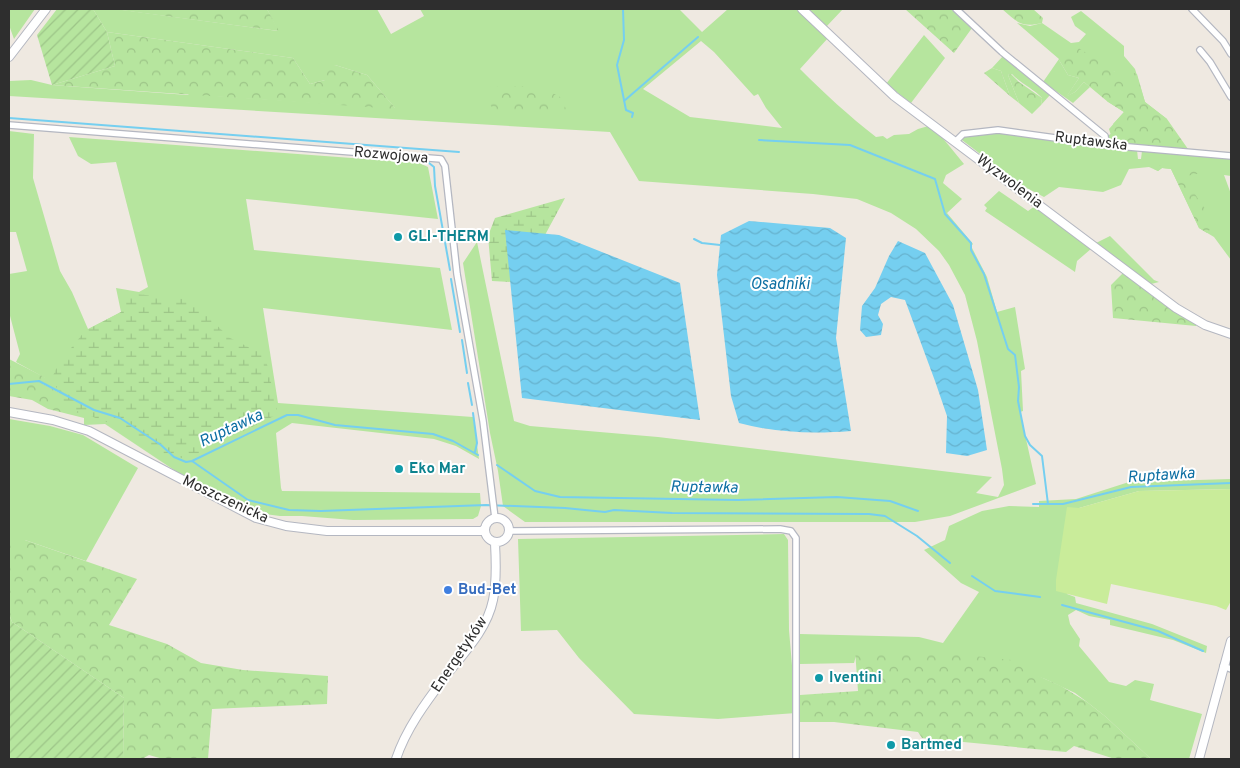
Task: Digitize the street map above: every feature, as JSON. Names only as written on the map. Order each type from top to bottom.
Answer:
[{"type":"street","points":[[9,57],[46,9]]},
{"type":"street","name":"Wyzwolenia","points":[[802,9],[894,96],[1176,308],[1205,325],[1231,334]]},
{"type":"street","points":[[956,9],[1002,52],[1104,136],[1106,145]]},
{"type":"street","points":[[1192,9],[1223,41],[1231,54]]},
{"type":"street","points":[[1200,50],[1210,62],[1231,97]]},
{"type":"street","name":"Rozwojowa","points":[[9,125],[441,160],[445,166],[457,274],[474,370],[494,514]]},
{"type":"street","name":"Ruptawska","points":[[955,142],[963,134],[998,130],[1106,145],[1231,156]]},
{"type":"street","name":"Moszczenicka","points":[[9,412],[53,420],[89,431],[248,514],[286,526],[326,531],[482,531],[484,529]]},
{"type":"street","points":[[494,514],[505,521],[509,532],[503,541],[496,543],[486,536],[484,529],[494,514]]},
{"type":"street","points":[[509,532],[780,529],[791,531],[796,538],[796,759]]},
{"type":"street","name":"Energetyków","points":[[396,759],[411,725],[468,649],[488,614],[493,600],[496,576],[496,543]]},
{"type":"street","points":[[1198,759],[1231,641]]},
{"type":"street","points":[[1223,666],[1231,669]]},
{"type":"green space","points":[[9,9],[35,9],[14,39],[9,25]]},
{"type":"green space","points":[[57,9],[93,9],[107,32],[115,66],[52,85],[37,35]]},
{"type":"green space","points":[[93,9],[115,9],[278,31],[267,9],[377,9],[391,34],[424,16],[420,9],[679,9],[702,32],[728,9],[796,9],[828,38],[800,69],[827,96],[876,137],[883,136],[887,139],[894,135],[909,134],[932,125],[964,164],[946,175],[943,183],[962,199],[947,213],[973,244],[971,246],[987,277],[997,312],[1015,307],[1025,369],[1021,371],[1023,411],[1020,412],[1036,484],[950,516],[915,522],[525,522],[503,506],[490,433],[463,263],[477,242],[514,421],[530,426],[658,437],[992,477],[976,493],[998,497],[1004,485],[1002,469],[977,341],[965,295],[949,265],[939,251],[916,229],[891,213],[857,199],[639,181],[610,132],[9,96],[9,81],[31,80],[52,85],[188,95],[190,93],[215,94],[217,96],[395,108],[367,75],[335,65],[325,80],[310,84],[293,58],[107,32]],"holes":[[[701,41],[714,52],[754,96],[758,94],[766,108],[782,128],[690,117],[643,89]]]},
{"type":"green space","points":[[113,9],[267,9],[279,31]]},
{"type":"green space","points":[[806,9],[843,9],[826,27]]},
{"type":"green space","points":[[905,9],[951,9],[972,28],[954,53]]},
{"type":"green space","points":[[1002,9],[1033,9],[1043,18],[1042,23],[1029,25],[1020,23]]},
{"type":"green space","points":[[1081,11],[1124,46],[1124,56],[1135,69],[1145,102],[1167,119],[1113,142],[1109,129],[1124,112],[1107,101],[1115,72],[1059,60],[1068,75],[1079,78],[1067,96],[1075,92],[1084,82],[1090,87],[1073,103],[1043,82],[1059,59],[1017,23],[1030,26],[1042,23],[1071,43],[1079,42],[1086,34],[1075,26],[1071,17]]},
{"type":"green space","points":[[107,32],[293,58],[310,84],[325,80],[321,69],[335,65],[367,75],[396,109],[52,85],[115,66]]},
{"type":"green space","points":[[924,35],[945,58],[911,103],[886,84]]},
{"type":"green space","points":[[1071,43],[1115,72],[1122,80],[1127,81],[1134,73],[1137,74],[1145,102],[1167,119],[1188,149],[1108,143],[1106,136],[1114,131],[1115,126],[1113,124],[1124,112],[1108,102],[1084,82],[1075,92],[1066,97],[1079,78],[1068,75],[1059,60]]},
{"type":"green space","points":[[1003,56],[1050,95],[1041,105],[1042,98],[1012,74],[1008,75],[1019,103],[1010,96],[1001,71],[992,68]]},
{"type":"green space","points":[[992,68],[1001,71],[1010,96],[984,73]]},
{"type":"green space","points":[[1011,74],[1042,98],[1041,105],[1032,114],[1019,103],[1008,75]]},
{"type":"green space","points":[[524,86],[547,90],[560,97],[569,115],[495,114],[487,98],[487,87]]},
{"type":"green space","points":[[9,131],[34,134],[33,178],[60,271],[72,292],[88,329],[121,312],[116,288],[139,292],[148,287],[116,162],[91,164],[78,156],[69,137],[419,163],[428,167],[438,219],[246,199],[254,250],[440,268],[452,330],[263,308],[278,403],[473,417],[479,459],[456,446],[434,439],[292,423],[276,433],[281,488],[282,491],[480,493],[481,506],[478,516],[473,519],[353,520],[257,513],[229,501],[183,476],[105,424],[84,425],[84,406],[43,384],[45,378],[16,362],[20,354],[9,312],[9,274],[27,271],[16,232],[9,232]]},
{"type":"green space","points":[[997,132],[1137,150],[1138,159],[1141,159],[1142,151],[1231,158],[1231,176],[1224,175],[1231,194],[1231,260],[1214,237],[1199,228],[1171,169],[1162,168],[1158,171],[1149,167],[1129,169],[1121,185],[1103,192],[1059,187],[1044,197],[1021,185],[962,140],[966,135]]},
{"type":"green space","points":[[1156,165],[1198,170],[1202,173],[1186,176],[1192,190],[1212,221],[1213,226],[1207,233],[1199,228],[1171,169],[1162,168],[1158,171],[1154,169]]},
{"type":"green space","points":[[999,191],[1028,211],[1035,206],[1092,248],[1077,261],[1075,272],[985,211],[987,208],[984,205]]},
{"type":"green space","points":[[565,198],[545,235],[512,282],[492,281],[488,236],[495,218]]},
{"type":"green space","points":[[1110,236],[1154,280],[1159,282],[1151,284],[1096,243]]},
{"type":"green space","points":[[1124,272],[1196,324],[1196,326],[1113,318],[1111,285]]},
{"type":"green space","points":[[127,293],[183,299],[203,312],[230,338],[265,355],[278,414],[187,459],[156,452],[112,424],[66,407],[52,378],[58,364],[85,331],[121,312]]},
{"type":"green space","points":[[9,359],[46,378],[43,384],[84,406],[84,418],[48,409],[32,400],[9,396]]},
{"type":"green space","points":[[9,419],[50,426],[83,435],[138,468],[86,561],[25,540],[9,543]]},
{"type":"green space","points":[[1231,479],[1231,489],[1139,491],[1079,508],[1067,508],[1067,594],[1075,597],[1076,603],[1152,624],[1207,646],[1206,653],[1173,640],[1110,625],[1110,620],[1089,616],[1076,610],[1068,615],[1070,624],[1080,639],[1079,646],[1109,682],[1126,686],[1135,680],[1154,684],[1150,700],[1202,714],[1189,759],[1151,759],[1106,717],[1075,693],[1030,674],[857,652],[854,663],[800,664],[800,634],[919,637],[943,643],[979,592],[961,583],[924,550],[945,540],[949,526],[982,511],[1009,506],[1039,507],[1039,501],[1076,499],[1129,482]]},
{"type":"green space","points":[[1231,489],[1231,601],[1226,610],[1216,606],[1111,584],[1107,604],[1056,591],[1067,507],[1079,508],[1139,491]]},
{"type":"green space","points":[[784,534],[788,540],[789,630],[796,713],[718,719],[634,714],[579,658],[557,630],[521,631],[518,539]]},
{"type":"green space","points":[[22,539],[137,579],[109,625],[167,644],[201,663],[243,670],[328,676],[327,704],[212,709],[208,759],[163,759],[149,755],[142,759],[123,759],[124,698],[12,622],[9,614],[9,541]]},
{"type":"green space","points":[[9,614],[12,622],[124,698],[123,759],[9,759]]},
{"type":"green space","points":[[855,650],[947,653],[1021,661],[1036,675],[1061,686],[1087,702],[1151,759],[1115,759],[1074,746],[1066,752],[922,738],[918,732],[834,722],[798,722],[800,695],[858,691]]},
{"type":"water","name":"Osadniki","points":[[749,221],[830,228],[846,238],[836,338],[851,431],[795,432],[739,423],[731,396],[717,275],[721,235]]},
{"type":"water","points":[[505,230],[559,235],[680,283],[700,420],[522,398]]},
{"type":"water","points":[[898,241],[925,253],[953,305],[978,390],[987,450],[967,456],[946,453],[947,416],[905,300],[891,297],[881,304],[878,315],[883,324],[881,335],[866,337],[860,330],[862,306],[875,288]]},
{"type":"waterway","points":[[623,9],[624,40],[617,65],[626,110],[633,113],[632,117]]},
{"type":"waterway","points":[[624,101],[698,37]]},
{"type":"waterway","points":[[9,118],[459,152]]},
{"type":"waterway","points":[[759,140],[850,145],[935,179],[945,214],[971,243],[971,250],[984,274],[1008,349],[1015,355],[1019,387],[1018,401],[1025,436],[1030,445],[1042,456],[1048,504]]},
{"type":"waterway","points":[[429,163],[434,167],[435,186],[450,270]]},
{"type":"waterway","points":[[694,239],[702,243],[720,245]]},
{"type":"waterway","points":[[451,279],[460,332]]},
{"type":"waterway","points":[[462,340],[467,373]]},
{"type":"waterway","name":"Ruptawka","points":[[9,384],[39,381],[94,410],[120,418],[161,445],[174,457],[186,462],[192,461],[287,415],[298,415],[335,425],[433,434],[453,441],[478,455]]},
{"type":"waterway","points":[[468,383],[472,405]]},
{"type":"waterway","points":[[473,413],[477,443],[475,452]]},
{"type":"waterway","points":[[192,461],[248,500],[289,510],[321,511],[486,505],[565,508],[605,512],[614,510],[672,513],[869,514],[885,516],[917,536],[950,563]]},
{"type":"waterway","name":"Ruptawka","points":[[497,465],[535,491],[560,497],[738,500],[837,497],[890,501],[918,511]]},
{"type":"waterway","name":"Ruptawka","points":[[1033,504],[1063,504],[1131,487],[1231,483]]},
{"type":"waterway","points":[[972,576],[995,591],[1040,597]]},
{"type":"waterway","points":[[1062,605],[1158,631],[1203,651]]},
{"type":"place","name":"GLI-THERM","points":[[398,237]]},
{"type":"place","name":"Eko Mar","points":[[399,469]]},
{"type":"place","name":"Bud-Bet","points":[[448,590]]},
{"type":"place","name":"Iventini","points":[[819,678]]},
{"type":"place","name":"Bartmed","points":[[891,745]]}]
